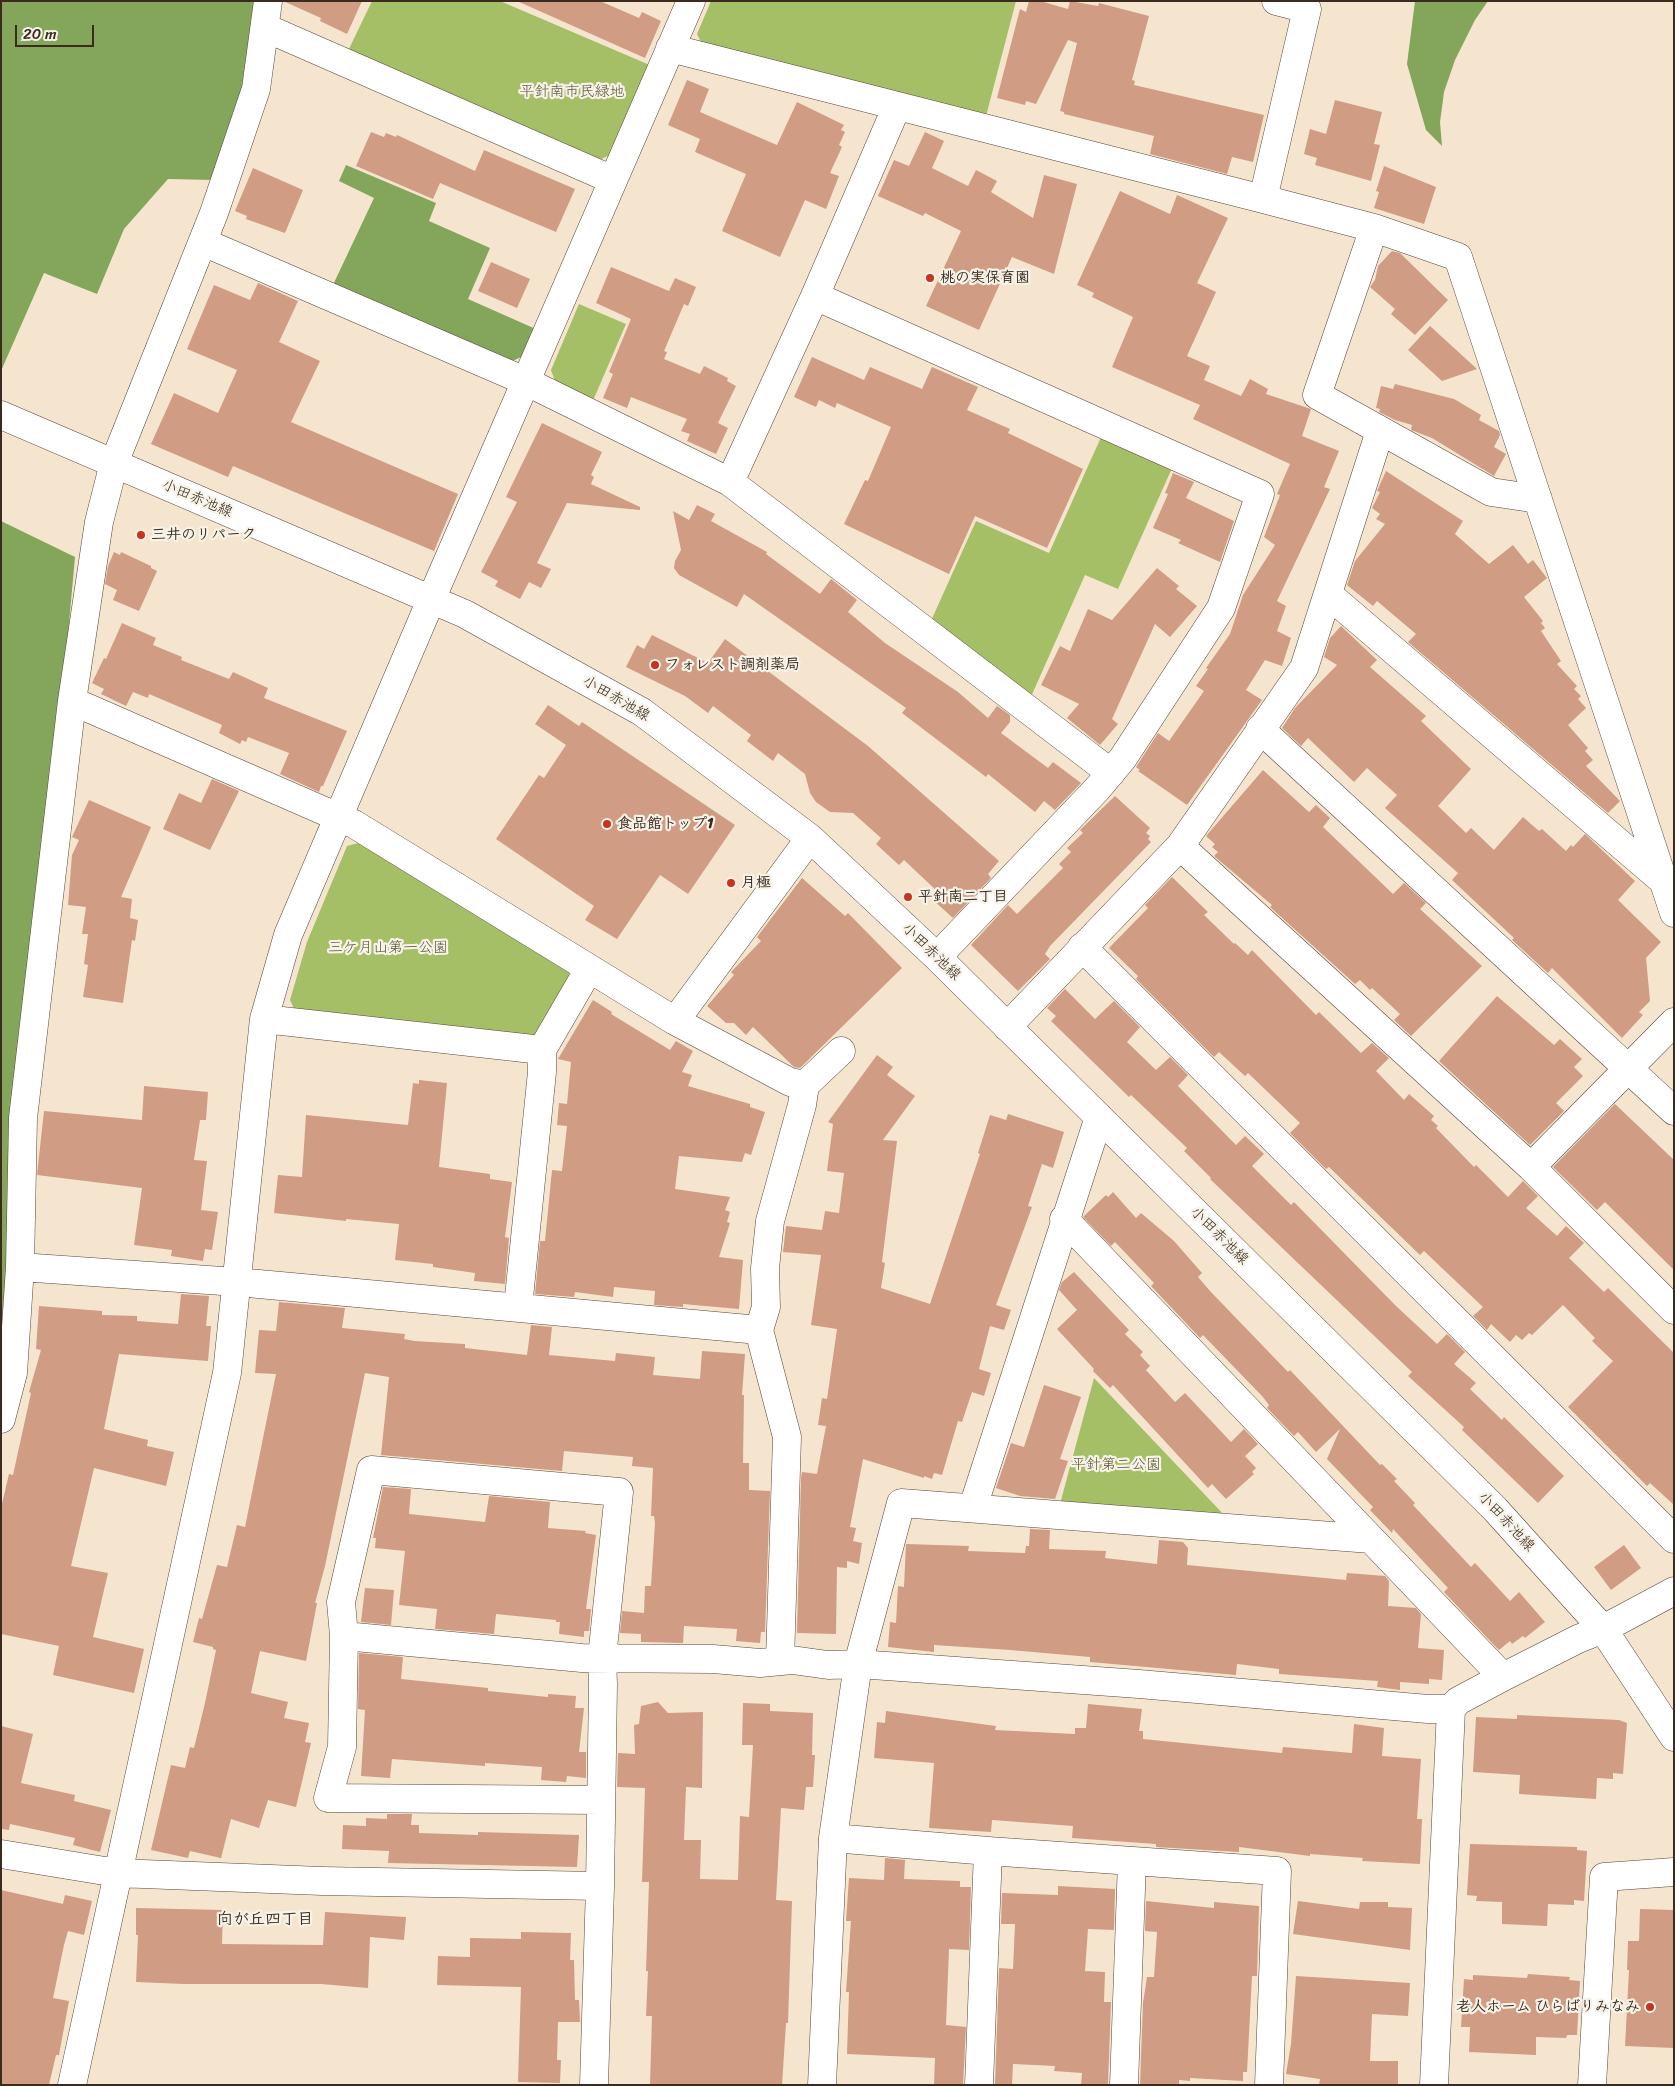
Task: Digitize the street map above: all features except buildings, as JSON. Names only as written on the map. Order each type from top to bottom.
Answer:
[{"type":"street","points":[[1,1420],[13,1373],[20,1267],[23,1118],[72,700],[99,522],[114,463],[203,242],[256,89],[266,28],[268,1]]},
{"type":"street","points":[[72,2085],[117,1873],[165,1668],[228,1373],[264,1019],[288,935],[690,1]]},
{"type":"street","points":[[1263,199],[1307,9],[1276,1]]},
{"type":"street","points":[[266,28],[613,180]]},
{"type":"street","points":[[670,48],[1374,228],[1458,257],[1661,879],[1674,913]]},
{"type":"street","points":[[730,482],[815,296],[896,106]]},
{"type":"street","points":[[1374,228],[1317,394],[1491,492],[1538,499]]},
{"type":"street","points":[[203,242],[525,381],[730,482],[1111,773]]},
{"type":"street","points":[[815,296],[1260,494],[1221,608],[1124,758],[937,957]]},
{"type":"street","name":"小田赤池線","points":[[1,415],[464,614],[642,712],[810,838],[937,957],[1495,1509],[1603,1629],[1674,1737]]},
{"type":"street","points":[[1007,1027],[1180,846],[1304,668],[1329,595],[1380,431]]},
{"type":"street","points":[[1329,595],[1661,879]]},
{"type":"street","points":[[72,700],[338,817],[675,1021],[790,1082],[805,1085]]},
{"type":"street","points":[[1260,729],[1674,1111]]},
{"type":"street","points":[[675,1021],[810,838]]},
{"type":"street","points":[[1180,846],[1532,1167],[1674,1310]]},
{"type":"street","points":[[1082,947],[1674,1539]]},
{"type":"street","points":[[518,1307],[542,1072],[542,1050],[589,969]]},
{"type":"street","points":[[264,1019],[542,1050]]},
{"type":"street","points":[[1532,1167],[1674,1022]]},
{"type":"street","points":[[780,1660],[788,1437],[759,1330],[766,1307],[765,1268],[770,1221],[802,1105],[805,1085],[841,1051]]},
{"type":"street","points":[[973,1507],[1064,1219],[1099,1117]]},
{"type":"street","points":[[1064,1219],[1503,1677]]},
{"type":"street","points":[[20,1267],[237,1282],[759,1330]]},
{"type":"street","points":[[594,2085],[600,1886],[601,1800],[602,1658],[619,1492],[371,1470],[341,1602],[344,1636],[342,1747],[328,1798],[601,1800]]},
{"type":"street","points":[[822,2085],[833,1838],[858,1664],[901,1503],[973,1507],[1371,1539]]},
{"type":"street","points":[[1434,2085],[1451,1709],[1458,1701],[1503,1677],[1578,1639],[1603,1629],[1674,1591]]},
{"type":"street","points":[[344,1636],[602,1658],[713,1659],[760,1663],[792,1660],[828,1665],[858,1664],[1139,1684],[1428,1709],[1451,1709]]},
{"type":"street","points":[[833,1838],[1277,1871],[1269,2085]]},
{"type":"street","points":[[979,2085],[988,1851]]},
{"type":"street","points":[[1,1854],[117,1873],[322,1881],[600,1886]]},
{"type":"street","points":[[1124,2085],[1132,1861]]},
{"type":"street","points":[[1592,2085],[1604,1877],[1674,1872]]},
{"type":"green space","points":[[1,1],[256,1],[247,87],[214,180],[168,179],[124,229],[97,294],[44,273],[1,371]]},
{"type":"green space","name":"平針南市民緑地","points":[[372,1],[500,1],[652,66],[614,153],[595,162],[347,53]]},
{"type":"green space","points":[[711,1],[1016,1],[985,120],[704,48],[697,34]]},
{"type":"green space","points":[[1415,1],[1488,1],[1475,20],[1455,60],[1444,92],[1440,122],[1442,146],[1426,130],[1407,64]]},
{"type":"green space","points":[[346,165],[436,203],[429,221],[490,248],[468,299],[538,330],[528,354],[510,362],[332,287],[374,198],[339,181]]},
{"type":"green space","points":[[579,304],[626,324],[592,403],[556,384],[551,370]]},
{"type":"green space","points":[[1102,435],[1173,466],[1118,589],[1085,575],[1030,699],[930,623],[976,521],[1049,553]]},
{"type":"green space","points":[[1,521],[75,557],[1,1372]]},
{"type":"green space","name":"三ケ月山第一公園","points":[[358,843],[568,965],[570,980],[540,1035],[531,1038],[296,1013],[290,1000],[307,942],[347,846]]},
{"type":"green space","name":"平針第二公園","points":[[1094,1378],[1227,1518],[1060,1504]]},
{"type":"place","name":"桃の実保育園","points":[[930,278]]},
{"type":"place","name":"三井のリパーク","points":[[141,535]]},
{"type":"place","name":"フォレスト調剤薬局","points":[[655,665]]},
{"type":"place","name":"食品館トップ1","points":[[607,824]]},
{"type":"place","name":"月極","points":[[731,883]]},
{"type":"place","name":"平針南二丁目","points":[[908,897]]},
{"type":"place","name":"老人ホーム ひらばりみなみ","points":[[1650,2007]]},
{"type":"district","name":"向が丘四丁目","points":[[265,1920]]}]
